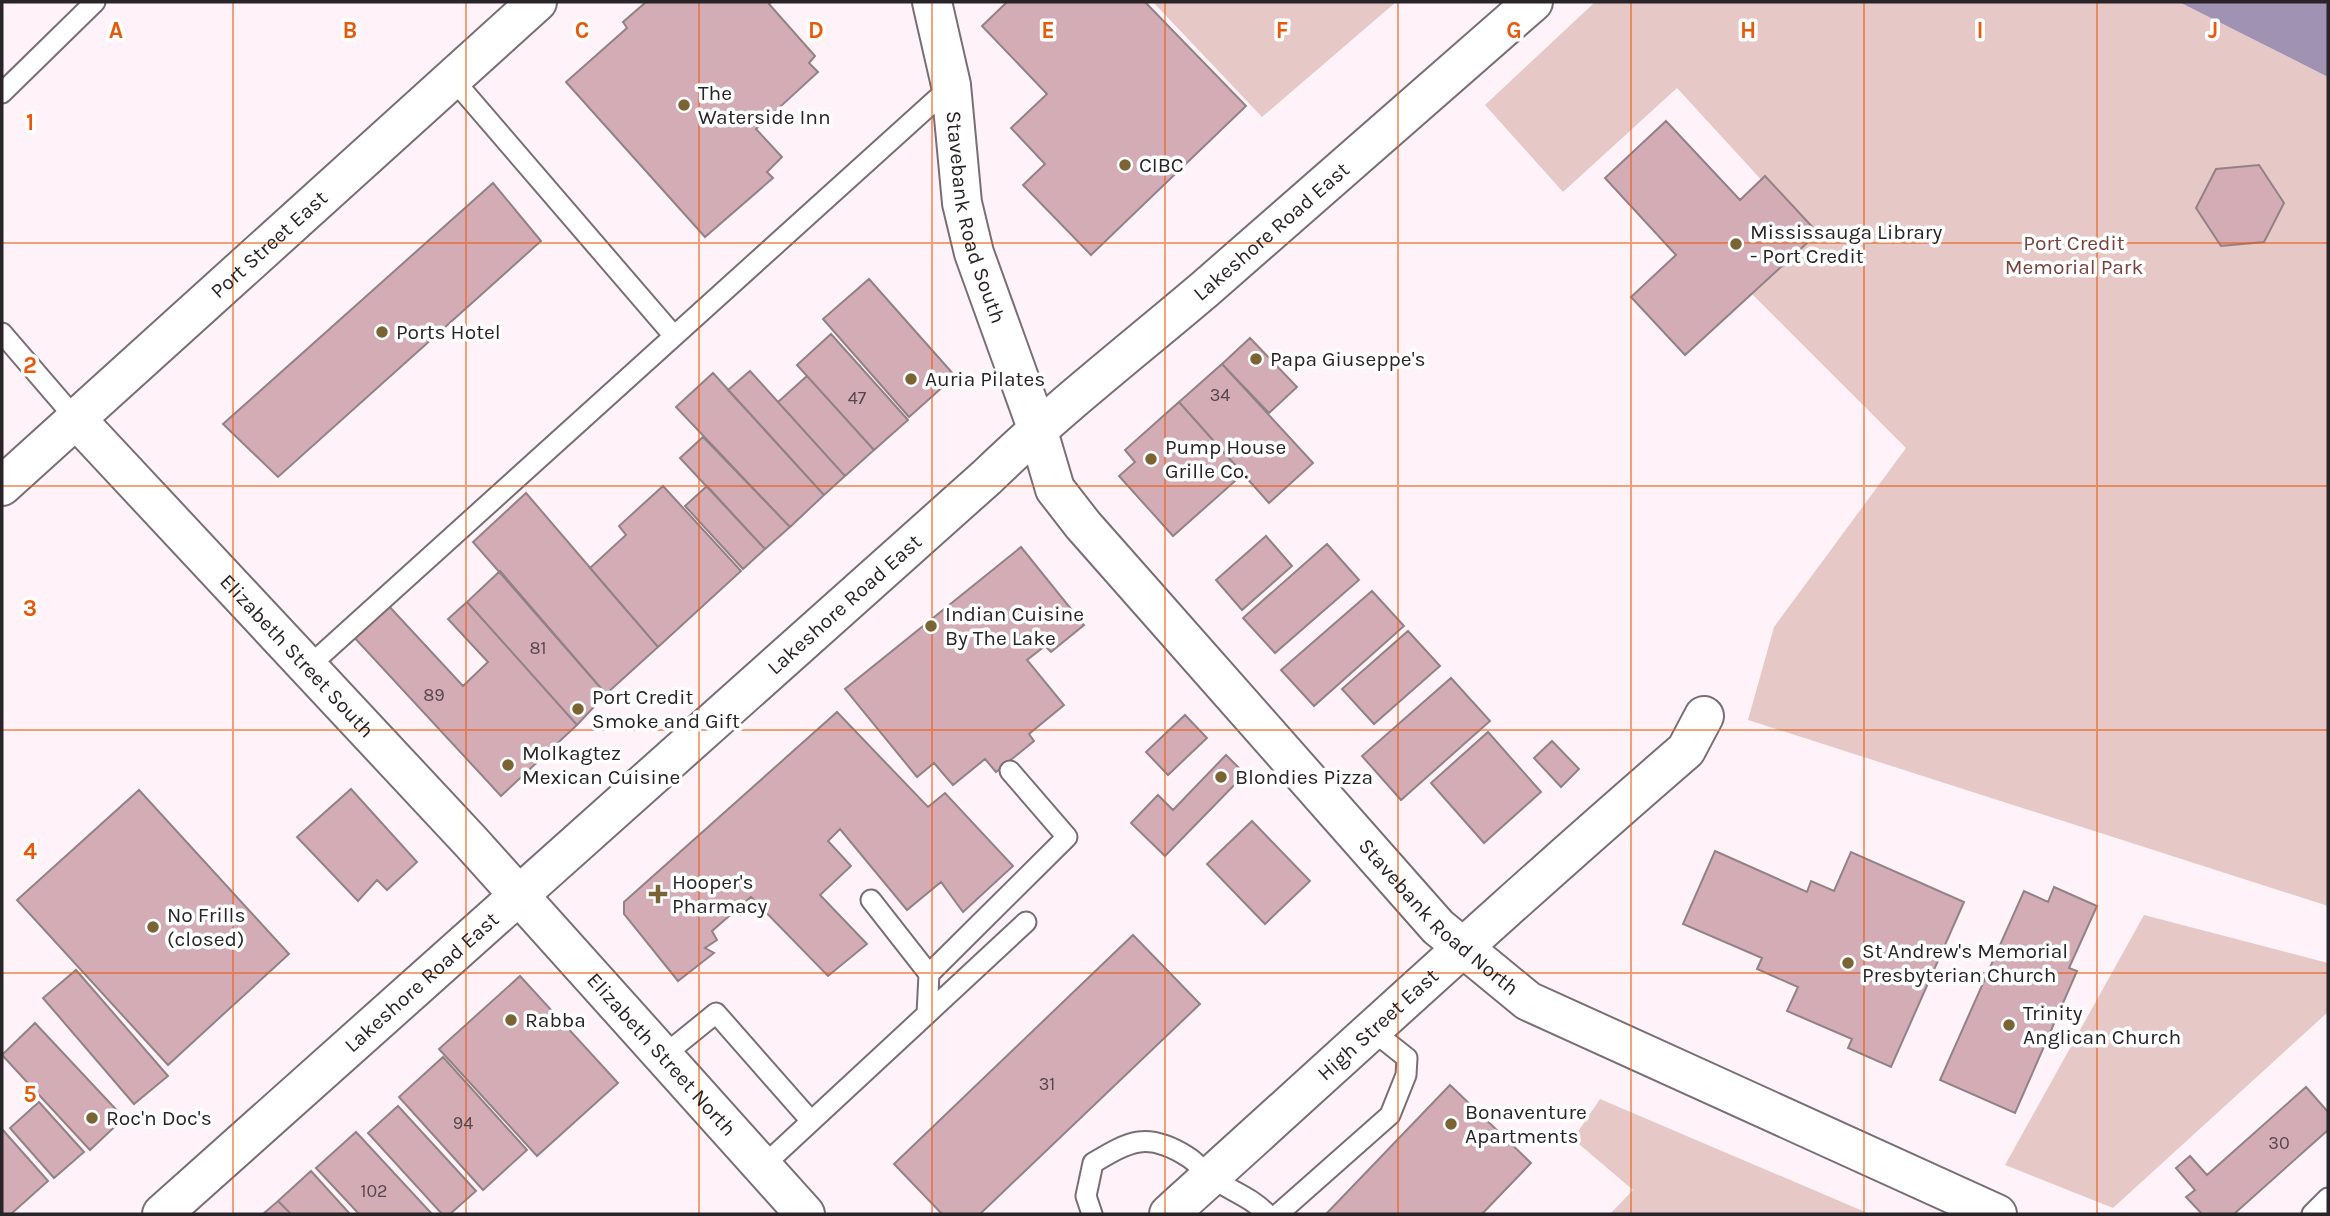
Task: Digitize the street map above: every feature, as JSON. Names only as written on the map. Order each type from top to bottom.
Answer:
[{"type":"street","name":"Port Street East","points":[[2,486],[537,2]]},
{"type":"street","name":"Stavebank Road South","points":[[932,2],[951,85],[962,203],[968,228],[992,308],[1037,428]]},
{"type":"street","name":"Lakeshore Road East","points":[[162,1214],[988,477],[1037,428],[1249,251],[1533,2]]},
{"type":"street","name":"Elizabeth Street South","points":[[76,419],[518,894]]},
{"type":"street","name":"Stavebank Road North","points":[[1037,428],[1055,489],[1083,525],[1460,947],[1528,1001],[1580,1027],[1997,1214]]},
{"type":"street","name":"High Street East","points":[[1169,1214],[1373,1031],[1460,947],[1495,922],[1686,750],[1704,716]]},
{"type":"street","name":"Elizabeth Street North","points":[[518,894],[805,1214]]},
{"type":"lane","points":[[2,93],[95,2]]},
{"type":"lane","points":[[452,78],[674,336]]},
{"type":"lane","points":[[308,667],[951,85]]},
{"type":"lane","points":[[2,333],[76,419]]},
{"type":"lane","points":[[929,974],[1067,837],[1010,771]]},
{"type":"lane","points":[[871,900],[929,974],[927,1014]]},
{"type":"lane","points":[[762,1167],[1026,922]]},
{"type":"lane","points":[[663,1056],[716,1013],[811,1121]]},
{"type":"lane","points":[[1278,1214],[1390,1115],[1406,1075],[1407,1058],[1373,1031]]},
{"type":"lane","points":[[1091,1214],[1086,1196],[1093,1163],[1128,1142],[1146,1140],[1188,1157],[1210,1177],[1254,1201],[1266,1214]]},
{"type":"lane","points":[[2312,1214],[2328,1198]]},
{"type":"green space","points":[[1153,2],[1396,2],[1262,117]]},
{"type":"green space","name":"Port Credit Memorial Park","points":[[1595,2],[2179,2],[2328,77],[2328,906],[1748,720],[1774,627],[1906,448],[1750,292],[1810,233],[1677,88],[1563,192],[1485,105]]},
{"type":"green space","points":[[2144,915],[2328,963],[2328,1012],[2113,1208],[2005,1165]]},
{"type":"green space","points":[[1600,1099],[1870,1214],[1610,1214],[1633,1190],[1573,1139]]},
{"type":"shaded area","points":[[2179,2],[2328,2],[2328,77]]},
{"type":"building","name":"The Waterside Inn","points":[[646,2],[771,2],[769,4],[815,56],[809,63],[818,72],[756,129],[782,157],[767,172],[773,178],[705,237],[566,82],[627,28],[623,22]]},
{"type":"building","points":[[1007,2],[1145,2],[1246,106],[1091,255],[1023,185],[1045,164],[1011,128],[1047,94],[982,26]]},
{"type":"building","name":"Mississauga Library - Port Credit","points":[[1666,121],[1740,200],[1765,176],[1818,233],[1685,355],[1631,297],[1676,255],[1605,178]]},
{"type":"building","points":[[2259,165],[2284,203],[2264,242],[2221,246],[2196,208],[2216,169]]},
{"type":"building","name":"Ports Hotel","points":[[493,183],[541,241],[278,477],[223,424]]},
{"type":"building","points":[[869,279],[955,376],[909,417],[823,319]]},
{"type":"building","points":[[831,334],[908,420],[874,450],[797,365]]},
{"type":"building","points":[[1250,338],[1297,387],[1269,413],[1222,364]]},
{"type":"building","points":[[1222,364],[1313,463],[1269,503],[1179,402]]},
{"type":"building","points":[[750,371],[845,476],[824,495],[728,390]]},
{"type":"building","points":[[713,373],[824,495],[790,527],[676,407]]},
{"type":"building","points":[[807,376],[874,450],[845,476],[778,402]]},
{"type":"building","points":[[1179,402],[1243,474],[1173,536],[1119,476],[1135,462],[1125,450]]},
{"type":"building","points":[[703,437],[790,527],[765,549],[680,458]]},
{"type":"building","points":[[663,486],[741,571],[658,647],[590,568],[626,535],[619,526]]},
{"type":"building","points":[[707,486],[765,549],[743,569],[685,506]]},
{"type":"building","points":[[526,493],[658,647],[606,694],[473,542]]},
{"type":"building","points":[[1266,536],[1292,566],[1242,610],[1216,580]]},
{"type":"building","points":[[1327,544],[1359,580],[1275,653],[1243,618]]},
{"type":"building","points":[[1021,547],[1084,625],[1051,652],[1045,646],[1027,660],[1064,705],[1029,734],[1034,741],[996,772],[985,759],[953,785],[934,763],[917,777],[845,689]]},
{"type":"building","name":"Port Credit Smoke and Gift","points":[[500,571],[606,694],[577,725],[467,602]]},
{"type":"building","points":[[1372,591],[1404,626],[1314,706],[1281,670]]},
{"type":"building","points":[[467,602],[577,725],[501,796],[352,635],[386,603],[463,686],[488,662],[448,619]]},
{"type":"building","points":[[1408,631],[1440,666],[1374,724],[1342,689]]},
{"type":"building","points":[[1451,678],[1490,721],[1401,800],[1362,756]]},
{"type":"building","points":[[837,712],[928,807],[945,793],[1013,866],[963,912],[941,882],[907,910],[840,829],[828,841],[851,866],[820,895],[867,944],[828,976],[751,897],[712,931],[717,940],[705,948],[714,953],[678,981],[624,914],[624,902]]},
{"type":"building","points":[[1185,715],[1207,738],[1168,775],[1146,752]]},
{"type":"building","points":[[1488,732],[1541,792],[1484,843],[1431,783]]},
{"type":"building","points":[[1552,741],[1579,769],[1561,787],[1534,758]]},
{"type":"building","points":[[1226,755],[1245,774],[1165,856],[1131,823],[1158,795],[1173,810]]},
{"type":"building","points":[[351,789],[417,862],[387,890],[377,880],[358,901],[297,837]]},
{"type":"building","name":"No Frills (closed)","points":[[139,790],[289,954],[168,1065],[17,900]]},
{"type":"building","points":[[1252,821],[1310,881],[1265,924],[1207,864]]},
{"type":"building","name":"St Andrew's Memorial Presbyterian Church","points":[[1715,851],[1807,892],[1811,881],[1834,891],[1851,852],[1964,902],[1891,1067],[1848,1048],[1852,1039],[1787,1011],[1798,987],[1757,969],[1762,958],[1683,924]]},
{"type":"building","name":"Trinity Anglican Church","points":[[2054,887],[2097,906],[2069,968],[2077,971],[2015,1113],[1940,1080],[2024,891],[2048,902]]},
{"type":"building","points":[[1133,935],[1200,1004],[980,1214],[942,1214],[894,1164]]},
{"type":"building","points":[[76,970],[168,1076],[134,1104],[43,998]]},
{"type":"building","points":[[520,976],[618,1083],[537,1156],[439,1049]]},
{"type":"building","points":[[35,1023],[124,1118],[90,1150],[2,1055]]},
{"type":"building","points":[[443,1057],[527,1150],[483,1190],[399,1097]]},
{"type":"building","name":"Bonaventure Apartments","points":[[1450,1085],[1531,1163],[1482,1214],[1326,1214]]},
{"type":"building","points":[[2306,1087],[2328,1112],[2328,1130],[2234,1214],[2202,1214],[2186,1197],[2195,1190],[2176,1168],[2190,1156],[2207,1175]]},
{"type":"building","points":[[39,1102],[84,1152],[54,1178],[10,1128]]},
{"type":"building","points":[[398,1106],[476,1191],[450,1214],[442,1214],[368,1133]]},
{"type":"building","points":[[2,1129],[48,1181],[11,1214],[2,1214]]},
{"type":"building","points":[[356,1132],[432,1214],[359,1214],[316,1168]]},
{"type":"building","points":[[311,1171],[350,1214],[291,1214],[278,1201]]},
{"type":"building","points":[[278,1201],[291,1214],[263,1214]]},
{"type":"place","name":"The Waterside Inn","points":[[684,105]]},
{"type":"place","name":"CIBC","points":[[1125,165]]},
{"type":"place","name":"Mississauga Library - Port Credit","points":[[1736,244]]},
{"type":"place","name":"Ports Hotel","points":[[382,332]]},
{"type":"place","name":"Papa Giuseppe's","points":[[1256,359]]},
{"type":"place","name":"Auria Pilates","points":[[911,379]]},
{"type":"place","name":"Pump House Grille Co.","points":[[1151,459]]},
{"type":"place","name":"Indian Cuisine By The Lake","points":[[931,626]]},
{"type":"place","name":"Port Credit Smoke and Gift","points":[[578,709]]},
{"type":"place","name":"Molkagtez Mexican Cuisine","points":[[508,765]]},
{"type":"place","name":"Blondies Pizza","points":[[1221,777]]},
{"type":"place","name":"Hooper's Pharmacy","points":[[658,894]]},
{"type":"place","name":"No Frills (closed)","points":[[153,927]]},
{"type":"place","name":"St Andrew's Memorial Presbyterian Church","points":[[1848,963]]},
{"type":"place","name":"Rabba","points":[[511,1020]]},
{"type":"place","name":"Trinity Anglican Church","points":[[2009,1025]]},
{"type":"place","name":"Roc'n Doc's","points":[[92,1118]]},
{"type":"place","name":"Bonaventure Apartments","points":[[1451,1124]]}]
